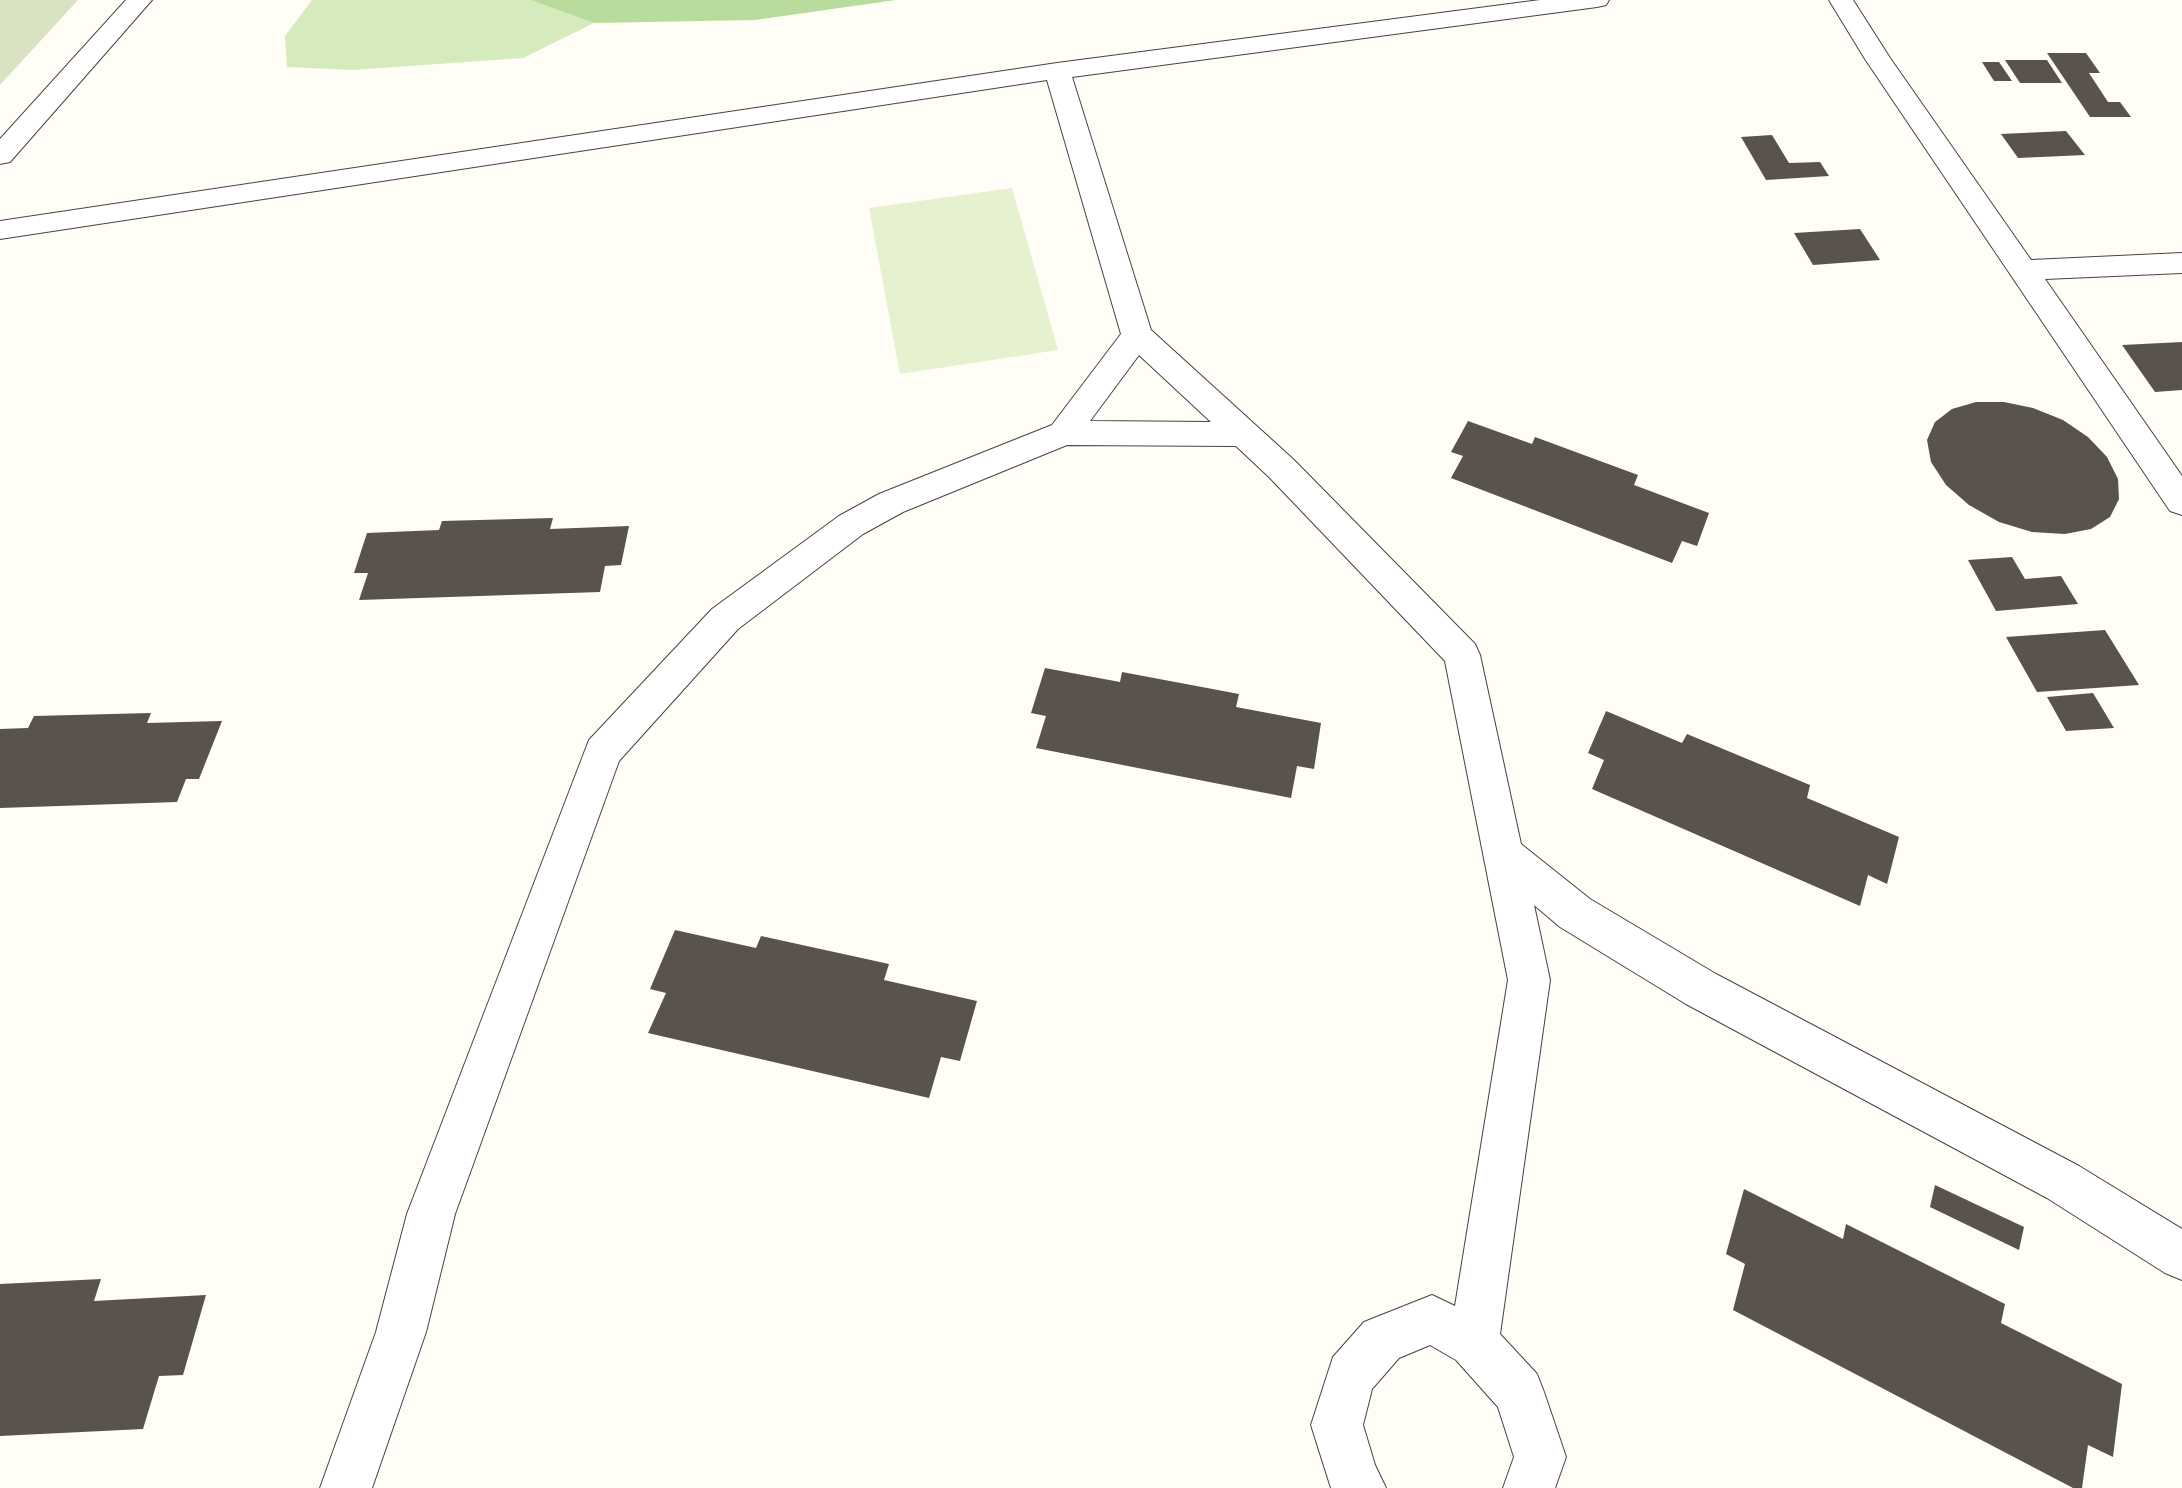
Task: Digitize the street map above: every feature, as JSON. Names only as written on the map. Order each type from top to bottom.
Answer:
[{"type":"street","points":[[0,156],[140,0]]},
{"type":"street","points":[[0,230],[1057,71],[1597,0]]},
{"type":"street","points":[[1841,0],[2182,502]]},
{"type":"street","points":[[1057,71],[1137,335],[1244,434],[1462,655],[1529,980],[1474,1342]]},
{"type":"street","points":[[2022,270],[2182,263]]},
{"type":"street","points":[[1063,433],[1137,335]]},
{"type":"street","points":[[346,1488],[401,1332],[431,1214],[604,752],[725,619],[851,525],[891,503],[1063,433],[1244,434]]},
{"type":"street","points":[[1503,855],[1575,913],[1700,989],[2063,1182],[2182,1256]]},
{"type":"street","points":[[1360,1488],[1353,1479],[1337,1425],[1351,1375],[1382,1340],[1432,1320],[1474,1342],[1519,1392],[1539,1457],[1529,1488]]},
{"type":"green space","points":[[0,0],[78,0],[0,85]]},
{"type":"green space","points":[[312,0],[530,0],[594,23],[523,58],[352,70],[287,67],[285,36]]},
{"type":"green space","points":[[530,0],[896,0],[755,20],[594,23]]},
{"type":"green space","points":[[1012,188],[1058,350],[900,374],[869,208]]},
{"type":"building","points":[[2047,53],[2086,53],[2100,73],[2089,73],[2108,102],[2120,102],[2131,117],[2090,117]]},
{"type":"building","points":[[2005,60],[2047,60],[2062,83],[2020,83]]},
{"type":"building","points":[[1982,62],[1999,62],[2012,81],[1994,81]]},
{"type":"building","points":[[2066,131],[2085,155],[2018,158],[2001,134]]},
{"type":"building","points":[[1772,135],[1789,163],[1820,162],[1829,176],[1766,180],[1741,137]]},
{"type":"building","points":[[1860,229],[1880,260],[1813,265],[1794,233]]},
{"type":"building","points":[[2182,342],[2182,390],[2155,392],[2122,345]]},
{"type":"building","points":[[1976,402],[2004,402],[2033,408],[2063,420],[2088,437],[2107,457],[2118,479],[2119,499],[2110,517],[2091,529],[2065,534],[2032,532],[1999,522],[1969,505],[1946,485],[1931,462],[1927,440],[1935,422],[1952,409]]},
{"type":"building","points":[[1468,421],[1532,444],[1535,437],[1638,475],[1634,485],[1709,513],[1697,546],[1682,541],[1672,563],[1451,478],[1463,456],[1451,452]]},
{"type":"building","points":[[553,518],[550,529],[629,526],[621,565],[605,566],[600,592],[359,600],[368,573],[354,573],[367,533],[439,530],[442,521]]},
{"type":"building","points":[[2012,557],[2025,579],[2061,576],[2078,604],[1996,611],[1968,560]]},
{"type":"building","points":[[2105,630],[2139,685],[2037,692],[2006,637]]},
{"type":"building","points":[[1045,668],[1120,682],[1122,672],[1239,694],[1236,707],[1321,723],[1314,769],[1297,766],[1291,798],[1036,748],[1046,716],[1031,713]]},
{"type":"building","points":[[2093,693],[2114,728],[2066,731],[2047,697]]},
{"type":"building","points":[[1606,711],[1682,743],[1687,734],[1810,785],[1807,798],[1899,837],[1887,884],[1868,875],[1860,906],[1592,789],[1604,760],[1588,753]]},
{"type":"building","points":[[151,713],[147,723],[222,721],[199,779],[186,779],[177,802],[0,808],[0,729],[28,728],[34,716]]},
{"type":"building","points":[[675,930],[756,948],[761,936],[889,964],[884,980],[977,1001],[960,1061],[941,1057],[929,1098],[648,1033],[666,993],[650,989]]},
{"type":"building","points":[[1935,1185],[2024,1227],[2019,1250],[1930,1207]]},
{"type":"building","points":[[1744,1189],[1843,1239],[1846,1224],[2005,1304],[2001,1323],[2122,1384],[2113,1457],[2088,1445],[2082,1488],[2073,1488],[1733,1310],[1745,1264],[1726,1254]]},
{"type":"building","points":[[101,1279],[94,1301],[206,1295],[183,1375],[159,1376],[143,1429],[0,1436],[0,1284]]}]
